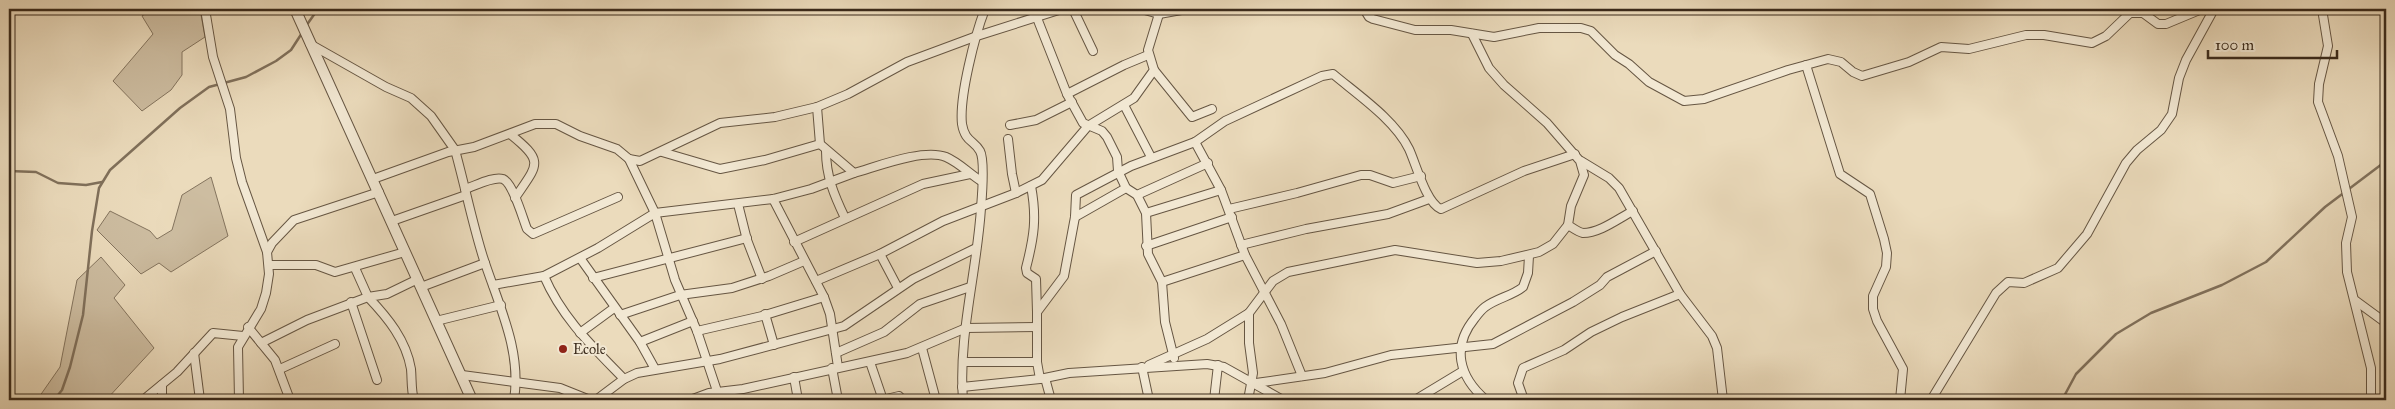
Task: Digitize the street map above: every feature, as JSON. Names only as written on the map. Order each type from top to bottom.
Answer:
[{"type":"street","points":[[205,9],[213,56],[230,109],[236,158],[242,182],[267,252],[266,293],[261,309],[248,327],[238,347],[239,400]]},
{"type":"street","points":[[295,9],[472,400]]},
{"type":"street","points":[[963,400],[962,387],[966,328],[981,206],[981,181],[980,151],[966,137],[962,112],[969,64],[985,9]]},
{"type":"street","points":[[629,159],[640,161],[662,152],[689,136],[720,123],[775,117],[817,107],[848,94],[907,62],[977,36],[1062,9]]},
{"type":"street","points":[[1073,9],[1092,52]]},
{"type":"street","points":[[1141,9],[1159,14],[1187,9]]},
{"type":"street","points":[[1364,9],[1369,17],[1415,30],[1436,29],[1494,37],[1539,28],[1581,28],[1590,31],[1615,56],[1629,64],[1649,82],[1684,101],[1704,99],[1806,65],[1833,60],[1841,62],[1852,72],[1862,76],[1910,62],[1941,47],[1969,49],[2026,35],[2044,34],[2092,43],[2106,36],[2130,13],[2142,13],[2158,24],[2166,24],[2202,9]]},
{"type":"street","points":[[1931,400],[1996,293],[2008,282],[2024,283],[2058,268],[2087,234],[2126,163],[2137,150],[2161,130],[2172,114],[2179,78],[2186,60],[2214,9]]},
{"type":"street","points":[[2322,9],[2328,46],[2319,84],[2318,102],[2338,156],[2352,216],[2346,253],[2349,288],[2356,301],[2371,368],[2371,400]]},
{"type":"street","points":[[1159,14],[1148,55],[1154,70],[1192,118],[1212,109]]},
{"type":"street","points":[[1037,18],[1067,94],[1083,122],[1102,131],[1107,137],[1116,157],[1118,172],[1126,188],[1137,195],[1146,213],[1146,246],[1150,260],[1162,282],[1165,322],[1174,353],[1175,365]]},
{"type":"street","points":[[1144,367],[1207,339],[1249,313],[1273,281],[1288,272],[1395,250],[1477,263],[1529,256],[1553,244],[1568,226],[1570,206],[1584,175],[1580,161],[1542,118],[1504,85],[1489,68],[1472,34]]},
{"type":"street","points":[[310,44],[386,87],[411,98],[441,127],[455,150],[485,263],[501,305],[511,344],[517,382],[514,400]]},
{"type":"street","points":[[1067,94],[1148,55]]},
{"type":"street","points":[[1806,65],[1840,174],[1870,194],[1884,239],[1887,253],[1886,267],[1873,296],[1873,309],[1877,321],[1903,369],[1900,400]]},
{"type":"street","points":[[816,281],[880,254],[943,221],[1016,193],[1042,180],[1088,126],[1124,105],[1138,93],[1154,70]]},
{"type":"street","points":[[1037,312],[1064,276],[1075,218],[1076,195],[1118,172],[1151,157],[1180,150],[1225,121],[1331,73],[1395,126],[1403,137],[1421,176],[1429,199],[1434,206],[1443,209],[1517,175],[1575,154]]},
{"type":"street","points":[[1010,125],[1036,120],[1072,102]]},
{"type":"street","points":[[1124,105],[1151,157]]},
{"type":"street","points":[[817,107],[829,182],[845,218]]},
{"type":"street","points":[[373,179],[455,150],[474,147],[536,124],[556,124],[580,136],[617,149],[629,159],[655,213],[680,295],[697,331],[719,396]]},
{"type":"street","points":[[510,134],[527,147],[534,155],[535,161],[531,175],[515,198]]},
{"type":"street","points":[[1008,139],[1016,193]]},
{"type":"street","points":[[1195,142],[1221,190],[1245,254],[1263,293],[1281,324],[1302,376]]},
{"type":"street","points":[[662,152],[720,169],[823,147]]},
{"type":"street","points":[[823,147],[854,173]]},
{"type":"street","points":[[493,285],[544,276],[580,258],[655,213],[773,199],[854,173],[929,155],[946,157],[981,181]]},
{"type":"street","points":[[1580,161],[1615,183],[1680,294],[1712,336],[1717,348],[1723,400]]},
{"type":"street","points":[[1137,195],[1208,163]]},
{"type":"street","points":[[794,242],[923,184],[970,174]]},
{"type":"street","points":[[1229,209],[1361,175],[1370,175],[1393,183],[1421,176]]},
{"type":"street","points":[[392,221],[502,179],[511,187],[527,229],[533,234],[618,197]]},
{"type":"street","points":[[1031,186],[1035,207],[1034,235],[1026,268],[1027,273],[1036,279],[1037,362],[1051,400]]},
{"type":"street","points":[[1075,218],[1126,188]]},
{"type":"street","points":[[1146,213],[1221,190]]},
{"type":"street","points":[[267,252],[272,243],[294,220],[379,192]]},
{"type":"street","points":[[773,199],[824,297],[836,353],[835,367],[838,400]]},
{"type":"street","points":[[1241,244],[1306,229],[1388,214],[1429,199]]},
{"type":"street","points":[[738,204],[747,238],[762,279]]},
{"type":"street","points":[[1568,226],[1580,232],[1587,232],[1633,211]]},
{"type":"street","points":[[1146,246],[1232,217]]},
{"type":"street","points":[[593,278],[747,238]]},
{"type":"street","points":[[596,400],[624,379],[637,372],[707,362],[850,324],[898,288],[930,269],[976,248]]},
{"type":"street","points":[[1254,382],[1324,373],[1391,355],[1498,342],[1583,296],[1607,277],[1656,251]]},
{"type":"street","points":[[268,265],[316,265],[335,272],[355,268],[405,252]]},
{"type":"street","points":[[880,254],[898,288]]},
{"type":"street","points":[[1162,282],[1245,254]]},
{"type":"street","points":[[1486,400],[1469,384],[1463,371],[1460,348],[1461,340],[1468,327],[1483,309],[1524,287],[1528,273],[1529,256]]},
{"type":"street","points":[[580,258],[640,342],[655,369]]},
{"type":"street","points":[[620,315],[680,295],[714,292],[762,279],[804,261]]},
{"type":"street","points":[[261,343],[307,320],[351,302],[387,294],[485,263]]},
{"type":"street","points":[[355,268],[368,297],[390,320],[398,334],[410,364],[414,400]]},
{"type":"street","points":[[544,276],[560,309],[624,379]]},
{"type":"street","points":[[836,353],[884,332],[920,304],[970,287]]},
{"type":"street","points":[[1524,400],[1518,382],[1523,368],[1564,350],[1591,332],[1622,317],[1680,294]]},
{"type":"street","points":[[697,331],[824,297]]},
{"type":"street","points":[[2356,301],[2386,323]]},
{"type":"street","points":[[351,302],[377,380]]},
{"type":"street","points":[[436,320],[501,305]]},
{"type":"street","points":[[580,333],[614,308]]},
{"type":"street","points":[[1248,400],[1254,382],[1248,343],[1249,313]]},
{"type":"street","points":[[765,314],[774,345]]},
{"type":"street","points":[[640,342],[693,321]]},
{"type":"street","points":[[248,327],[280,369],[290,400]]},
{"type":"street","points":[[690,400],[709,393],[719,396],[835,367],[870,362],[922,348],[966,328],[1037,327]]},
{"type":"street","points":[[143,400],[177,372],[213,333],[243,336]]},
{"type":"street","points":[[280,369],[335,344]]},
{"type":"street","points":[[922,348],[936,400]]},
{"type":"street","points":[[194,353],[200,400]]},
{"type":"street","points":[[870,362],[883,400],[899,396],[903,400]]},
{"type":"street","points":[[964,362],[1037,362]]},
{"type":"street","points":[[962,387],[1043,378],[1070,372],[1175,365],[1218,365],[1254,382],[1282,400]]},
{"type":"street","points":[[1214,400],[1218,365]]},
{"type":"street","points":[[1144,367],[1145,387],[1149,400]]},
{"type":"street","points":[[1415,400],[1463,371]]},
{"type":"street","points":[[462,375],[560,388],[590,400]]},
{"type":"street","points":[[794,377],[798,400]]},
{"type":"street","points":[[162,385],[162,400]]},
{"type":"street","points":[[1270,392],[1274,400]]},
{"type":"shaded area","points":[[152,9],[200,9],[205,37],[182,52],[182,75],[171,90],[142,111],[113,81],[153,34],[142,16]]},
{"type":"shaded area","points":[[211,177],[228,236],[171,272],[159,263],[141,274],[97,230],[110,211],[150,231],[157,239],[172,230],[182,195]]},
{"type":"shaded area","points":[[101,257],[125,285],[114,298],[154,348],[106,400],[37,400],[60,367],[77,280]]},
{"type":"waterway","points":[[306,26],[318,9]]},
{"type":"waterway","points":[[54,400],[62,390],[70,367],[83,315],[92,231],[99,188],[110,170],[180,108],[209,87],[246,77],[276,61],[291,50],[302,33]]},
{"type":"waterway","points":[[2062,400],[2076,374],[2116,334],[2151,313],[2222,285],[2266,262],[2325,207],[2386,161]]},
{"type":"waterway","points":[[9,171],[36,172],[58,183],[86,185],[102,182]]},
{"type":"place","name":"Ecole","points":[[563,349]]}]
